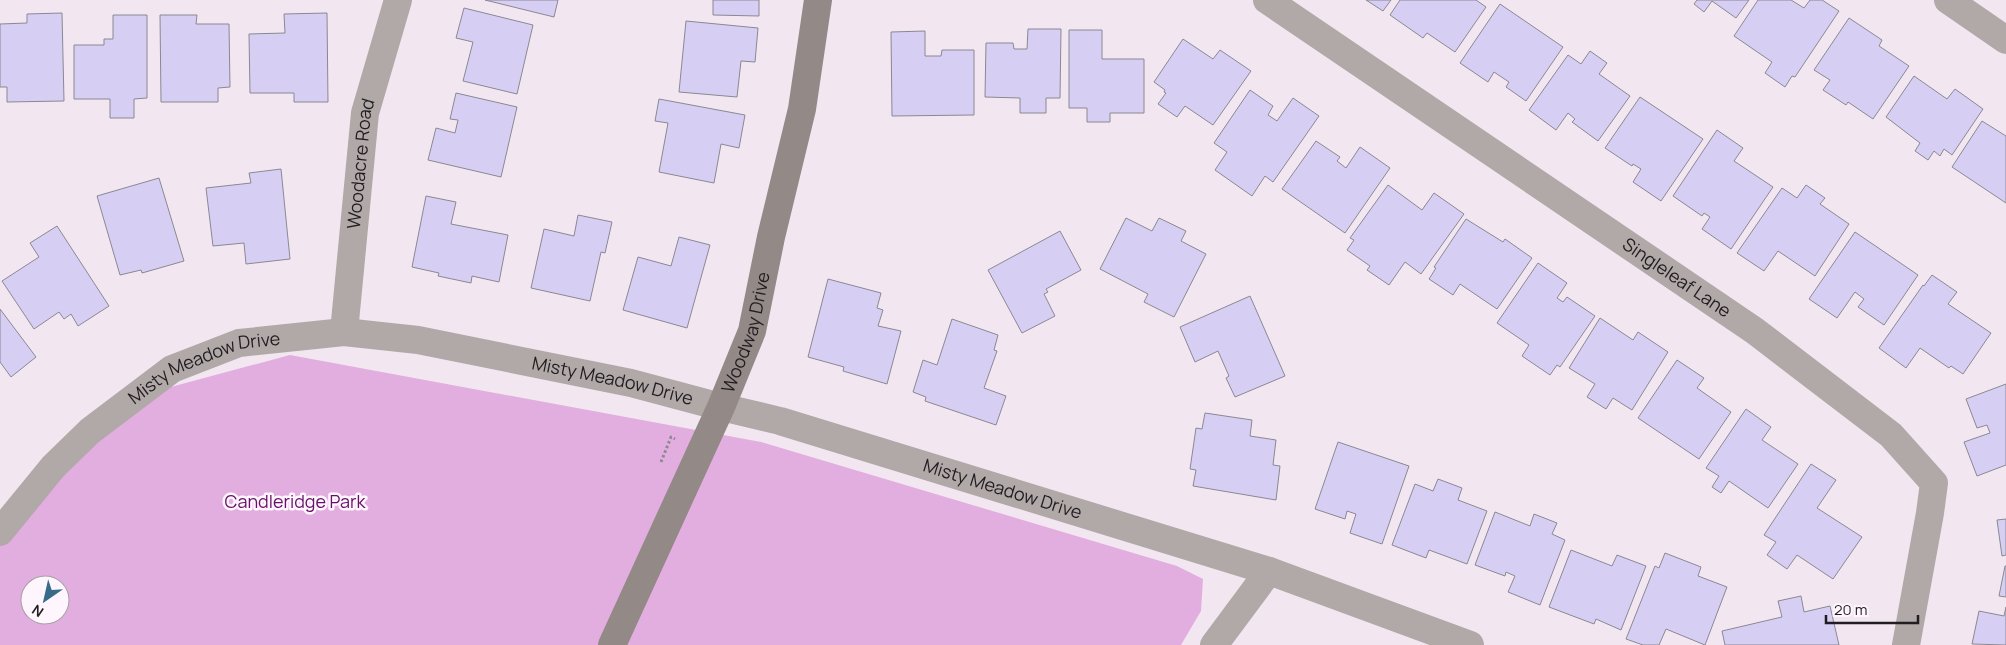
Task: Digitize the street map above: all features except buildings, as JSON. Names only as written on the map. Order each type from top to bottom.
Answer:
[{"type":"street","name":"Woodacre Road","points":[[344,332],[365,113],[398,0]]},
{"type":"street","name":"Woodway Drive","points":[[612,645],[720,408],[752,331],[770,237],[802,109],[818,0]]},
{"type":"street","name":"Singleleaf Lane","points":[[1267,0],[1755,330],[1891,435],[1934,484],[1906,645]]},
{"type":"street","points":[[1948,0],[2006,40]]},
{"type":"street","name":"Misty Meadow Drive","points":[[0,532],[54,467],[90,431],[172,369],[238,343],[344,332],[418,340],[631,383],[720,408],[780,421],[1269,571],[1470,645]]},
{"type":"street","points":[[1214,645],[1269,571]]},
{"type":"green space","name":"Candleridge Park","points":[[290,355],[761,442],[1177,566],[1203,579],[1201,611],[1181,645],[0,645],[0,544],[88,438],[167,388]]}]
